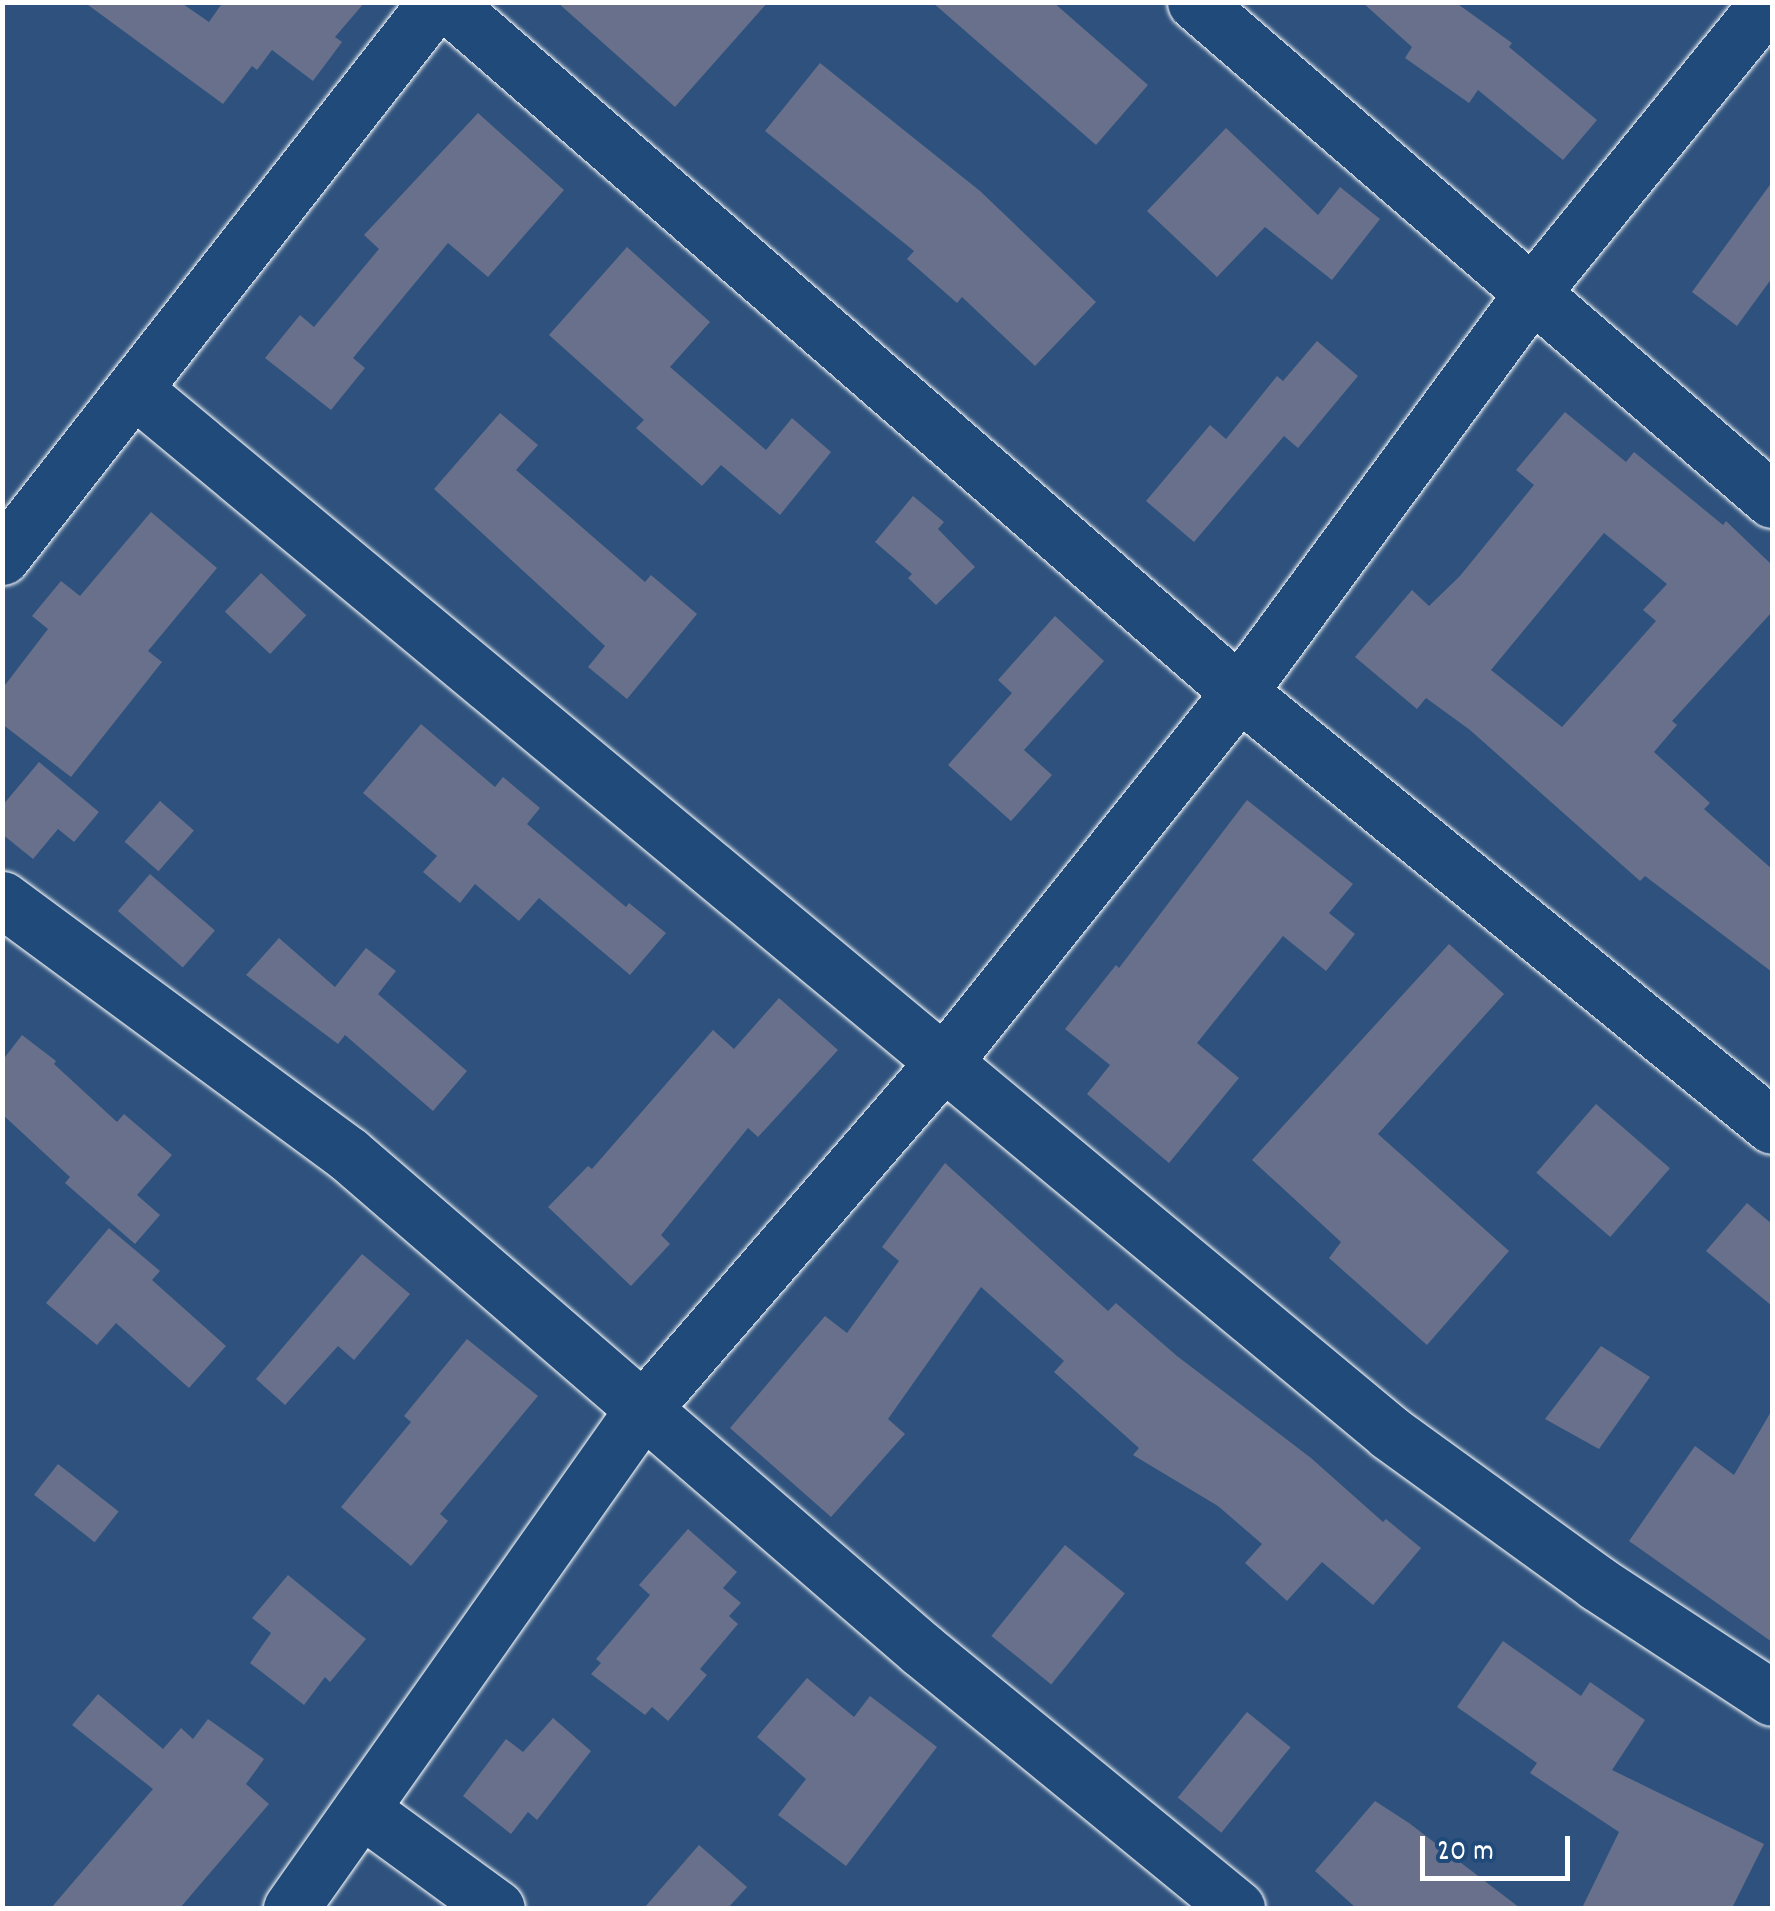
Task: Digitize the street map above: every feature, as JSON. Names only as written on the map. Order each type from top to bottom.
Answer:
[{"type":"street","points":[[2,557],[136,391],[436,2]]},
{"type":"street","points":[[445,2],[1239,692],[1772,1126]]},
{"type":"street","points":[[1195,2],[1772,500]]},
{"type":"street","points":[[290,1908],[643,1409],[944,1062],[1239,692],[1532,294],[1768,2]]},
{"type":"street","points":[[136,391],[1390,1433],[1597,1583],[1772,1698]]},
{"type":"street","points":[[2,898],[348,1154],[922,1650],[1237,1908]]},
{"type":"street","points":[[361,1809],[497,1908]]},
{"type":"building","points":[[84,2],[180,2],[209,22],[223,2],[365,2],[335,37],[342,42],[313,81],[272,50],[257,70],[252,66],[223,104]]},
{"type":"building","points":[[557,2],[768,2],[675,107]]},
{"type":"building","points":[[932,2],[1053,2],[1148,85],[1096,145]]},
{"type":"building","points":[[1362,2],[1455,2],[1512,43],[1509,47],[1597,120],[1563,160],[1478,90],[1469,103],[1405,58],[1412,47]]},
{"type":"building","points":[[820,63],[980,191],[1096,302],[1035,366],[962,297],[957,303],[907,259],[914,251],[765,131]]},
{"type":"building","points":[[478,113],[564,190],[488,277],[448,243],[353,358],[365,368],[331,410],[265,358],[300,315],[314,327],[379,249],[364,235]]},
{"type":"building","points":[[1226,128],[1318,215],[1340,187],[1380,219],[1332,280],[1265,227],[1217,277],[1147,211]]},
{"type":"building","points":[[1772,182],[1772,278],[1737,326],[1692,292]]},
{"type":"building","points":[[627,247],[710,322],[670,367],[766,450],[792,418],[831,452],[780,515],[721,465],[702,486],[636,428],[644,420],[549,335]]},
{"type":"building","points":[[1317,341],[1358,376],[1298,448],[1284,436],[1194,542],[1146,501],[1210,425],[1226,439],[1277,376],[1283,381]]},
{"type":"building","points":[[1565,412],[1626,462],[1634,452],[1723,525],[1726,521],[1772,565],[1772,612],[1672,721],[1677,725],[1654,752],[1710,803],[1704,809],[1772,869],[1772,972],[1645,876],[1640,881],[1470,730],[1426,698],[1417,709],[1355,657],[1412,590],[1429,606],[1460,576],[1534,485],[1516,470]],"holes":[[[1604,533],[1667,584],[1643,610],[1656,621],[1562,727],[1491,670]]]},
{"type":"building","points":[[500,413],[538,445],[516,470],[645,582],[651,575],[697,614],[627,699],[588,667],[605,646],[434,489]]},
{"type":"building","points":[[913,496],[944,522],[938,529],[975,567],[936,605],[908,578],[912,574],[875,542]]},
{"type":"building","points":[[151,512],[217,568],[148,651],[162,662],[71,777],[2,724],[2,689],[48,629],[32,616],[61,581],[80,596]]},
{"type":"building","points":[[261,573],[306,615],[270,654],[225,612]]},
{"type":"building","points":[[1055,616],[1104,661],[1024,750],[1052,775],[1011,821],[948,765],[1012,693],[998,680]]},
{"type":"building","points":[[421,724],[495,787],[503,777],[540,808],[527,824],[626,907],[629,903],[666,933],[630,975],[539,898],[519,921],[475,884],[460,903],[423,872],[437,856],[363,793]]},
{"type":"building","points":[[39,762],[99,812],[74,842],[58,829],[33,859],[2,834],[2,806]]},
{"type":"building","points":[[1247,800],[1353,884],[1329,913],[1355,934],[1326,971],[1283,936],[1197,1043],[1239,1078],[1169,1163],[1087,1094],[1110,1065],[1065,1029],[1116,965],[1119,968]]},
{"type":"building","points":[[160,801],[194,831],[159,871],[125,842]]},
{"type":"building","points":[[150,874],[215,930],[183,967],[118,911]]},
{"type":"building","points":[[279,938],[335,987],[366,948],[396,971],[378,994],[467,1071],[433,1111],[345,1035],[338,1044],[246,975]]},
{"type":"building","points":[[1449,944],[1504,994],[1378,1134],[1509,1251],[1427,1345],[1329,1258],[1341,1242],[1252,1160]]},
{"type":"building","points":[[779,998],[838,1050],[758,1137],[748,1128],[661,1235],[670,1244],[631,1286],[548,1207],[588,1166],[592,1169],[713,1030],[734,1049]]},
{"type":"building","points":[[22,1035],[56,1061],[54,1064],[117,1122],[124,1114],[172,1155],[137,1195],[160,1215],[135,1244],[65,1183],[70,1177],[2,1114],[2,1061]]},
{"type":"building","points":[[1596,1104],[1670,1168],[1610,1237],[1536,1173]]},
{"type":"building","points":[[945,1163],[1108,1311],[1116,1303],[1177,1356],[1311,1458],[1383,1522],[1386,1519],[1421,1548],[1373,1605],[1322,1562],[1287,1601],[1245,1563],[1262,1544],[1218,1506],[1133,1455],[1139,1448],[1054,1372],[1064,1361],[981,1287],[888,1419],[905,1434],[831,1517],[730,1428],[825,1316],[847,1333],[899,1261],[882,1247]]},
{"type":"building","points":[[1747,1203],[1772,1224],[1772,1306],[1706,1251]]},
{"type":"building","points":[[109,1228],[160,1271],[152,1280],[226,1346],[189,1388],[116,1323],[97,1345],[46,1303]]},
{"type":"building","points":[[362,1254],[410,1294],[354,1360],[338,1346],[285,1405],[256,1379]]},
{"type":"building","points":[[467,1339],[538,1396],[440,1514],[448,1521],[411,1566],[341,1507],[411,1422],[404,1416]]},
{"type":"building","points":[[1601,1346],[1650,1377],[1599,1449],[1545,1419]]},
{"type":"building","points":[[1772,1410],[1772,1642],[1629,1541],[1695,1446],[1734,1475]]},
{"type":"building","points":[[58,1464],[119,1511],[95,1542],[34,1495]]},
{"type":"building","points":[[688,1529],[737,1572],[723,1588],[741,1603],[729,1616],[738,1624],[700,1669],[707,1675],[668,1721],[652,1707],[645,1715],[591,1674],[601,1663],[596,1659],[650,1595],[639,1585]]},
{"type":"building","points":[[1065,1545],[1125,1593],[1051,1684],[991,1636]]},
{"type":"building","points":[[288,1575],[366,1639],[330,1682],[325,1677],[304,1705],[250,1663],[271,1633],[252,1618]]},
{"type":"building","points":[[1503,1641],[1581,1696],[1590,1682],[1645,1720],[1612,1770],[1764,1844],[1732,1908],[1582,1908],[1619,1832],[1530,1773],[1537,1763],[1457,1707]]},
{"type":"building","points":[[807,1678],[854,1717],[870,1696],[937,1747],[846,1866],[778,1815],[806,1779],[757,1737]]},
{"type":"building","points":[[98,1694],[163,1749],[181,1728],[193,1739],[208,1719],[264,1759],[246,1784],[269,1804],[180,1908],[51,1908],[153,1789],[72,1725]]},
{"type":"building","points":[[1247,1712],[1291,1747],[1221,1833],[1178,1797]]},
{"type":"building","points":[[553,1718],[591,1751],[537,1820],[528,1812],[511,1834],[463,1796],[506,1739],[523,1752]]},
{"type":"building","points":[[1375,1801],[1520,1908],[1356,1908],[1315,1871]]},
{"type":"building","points":[[699,1845],[747,1887],[728,1908],[644,1908]]}]
